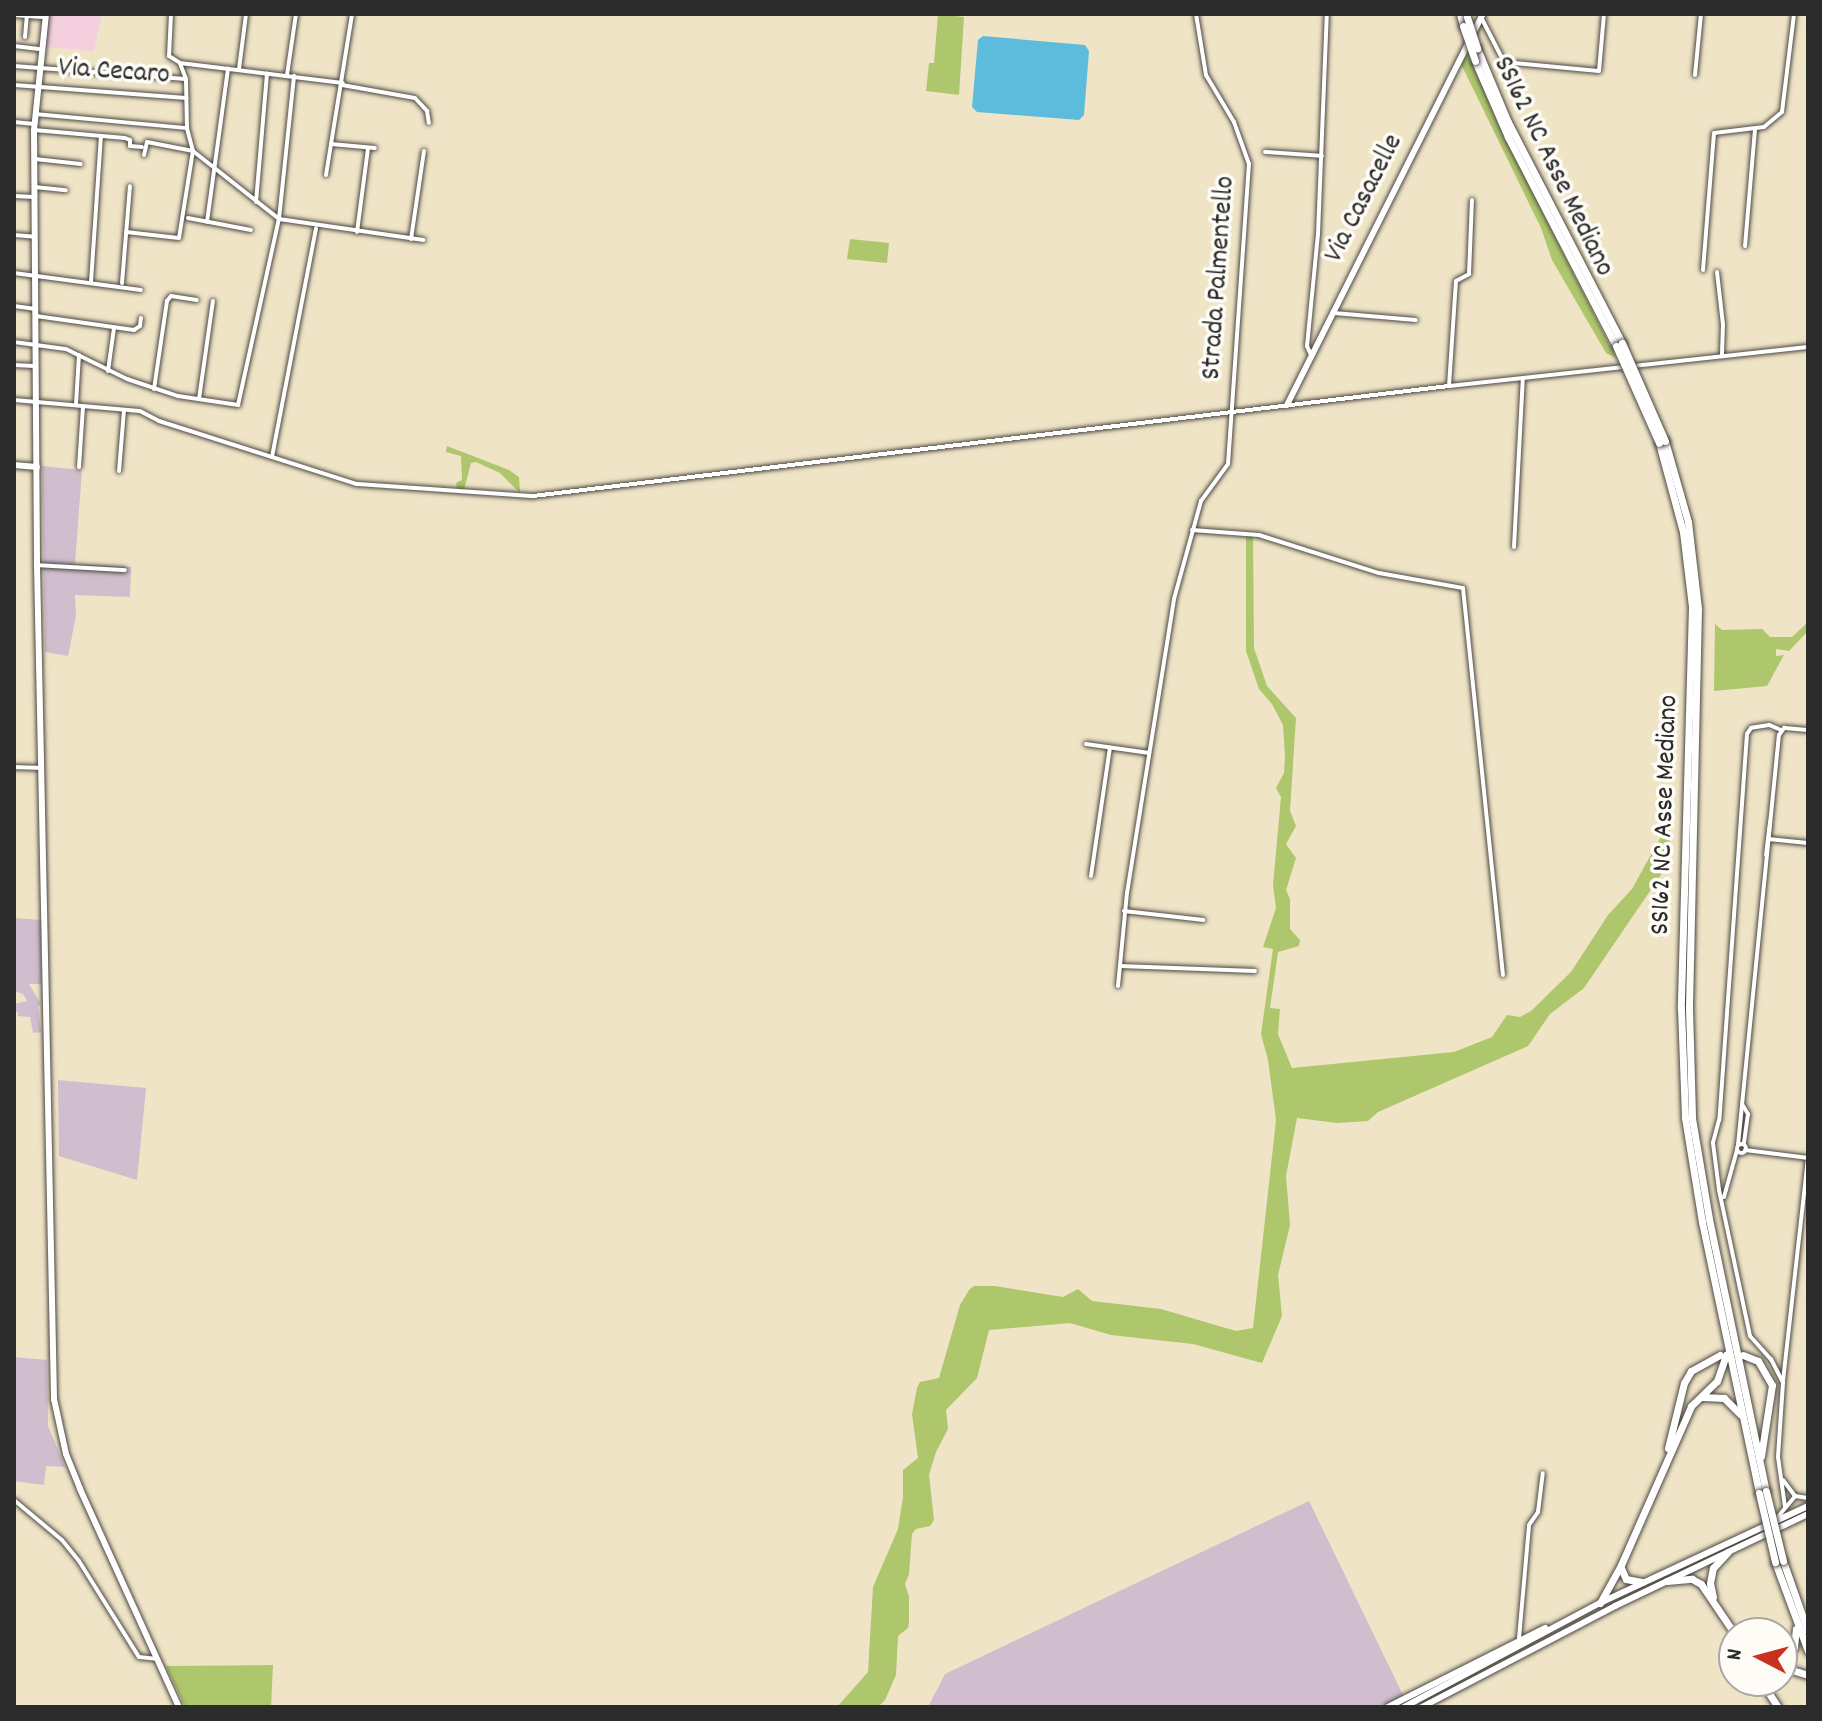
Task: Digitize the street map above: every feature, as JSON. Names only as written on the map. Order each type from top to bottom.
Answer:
[{"type":"highway","name":"SS162 NC Asse Mediano","points":[[1465,15],[1463,26],[1475,61],[1508,137],[1619,344]]},
{"type":"highway","name":"SS162 NC Asse Mediano","points":[[1465,15],[1508,122],[1619,344],[1662,442],[1685,527],[1695,691],[1689,1069],[1697,1178],[1727,1349],[1794,1617]]},
{"type":"highway","name":"SS162 NC Asse Mediano","points":[[1705,1220],[1761,1471],[1763,1492]]},
{"type":"highway","points":[[1600,1603],[1621,1565],[1691,1406],[1723,1371],[1727,1349]]},
{"type":"highway","points":[[1665,1462],[1684,1383],[1691,1371],[1720,1355]]},
{"type":"highway","points":[[1743,1355],[1758,1361],[1772,1385],[1761,1471]]},
{"type":"highway","points":[[1701,1398],[1724,1398],[1743,1418]]},
{"type":"highway","points":[[1714,1599],[1711,1576],[1728,1552]]},
{"type":"highway","name":"SS162 NC Asse Mediano","points":[[1779,1562],[1808,1632]]},
{"type":"highway","points":[[1621,1565],[1626,1579],[1642,1582]]},
{"type":"highway","points":[[1667,1581],[1692,1579],[1714,1599],[1725,1617]]},
{"type":"highway","points":[[1794,1597],[1808,1621]]},
{"type":"highway","name":"SS162 NC Asse Mediano","points":[[1798,1628],[1808,1651]]},
{"type":"street","points":[[171,14],[169,56],[180,63],[294,76],[415,98],[427,111],[429,123]]},
{"type":"street","points":[[239,69],[246,14]]},
{"type":"street","points":[[287,75],[296,14]]},
{"type":"street","points":[[326,175],[352,14]]},
{"type":"street","name":"Strada Palmentello","points":[[1118,986],[1124,911],[1174,599],[1192,530],[1206,493],[1227,470],[1249,164],[1234,122],[1205,72],[1196,14]]},
{"type":"street","points":[[1311,355],[1307,346],[1322,156],[1327,14]]},
{"type":"street","points":[[1482,16],[1504,62],[1599,71],[1604,14]]},
{"type":"street","points":[[1695,75],[1701,14]]},
{"type":"street","points":[[1703,270],[1714,131],[1755,129],[1771,123],[1782,112],[1794,14]]},
{"type":"street","points":[[14,15],[46,15],[34,127],[37,565],[54,1399],[66,1454],[179,1707]]},
{"type":"street","points":[[25,37],[27,16]]},
{"type":"street","name":"Via Casacelle","points":[[1287,405],[1482,16]]},
{"type":"street","points":[[14,46],[41,50]]},
{"type":"street","points":[[126,232],[179,238],[193,151],[187,128],[186,79],[180,63]]},
{"type":"street","points":[[14,66],[186,79]]},
{"type":"street","points":[[207,222],[228,68]]},
{"type":"street","points":[[256,202],[267,73]]},
{"type":"street","points":[[14,342],[56,346],[154,389],[238,405],[279,219],[294,76]]},
{"type":"street","name":"Via Cecaro","points":[[14,85],[187,98]]},
{"type":"street","points":[[35,114],[187,128]]},
{"type":"street","points":[[14,122],[125,138],[130,140],[130,146],[142,147]]},
{"type":"street","points":[[1745,246],[1755,129]]},
{"type":"street","points":[[91,282],[101,136]]},
{"type":"street","points":[[144,155],[147,142],[193,151],[279,219],[357,233],[423,240]]},
{"type":"street","points":[[331,144],[375,148]]},
{"type":"street","points":[[357,233],[368,148]]},
{"type":"street","points":[[411,239],[424,152],[417,152]]},
{"type":"street","points":[[1265,152],[1322,156]]},
{"type":"street","points":[[35,159],[81,164]]},
{"type":"street","points":[[122,283],[130,186]]},
{"type":"street","points":[[35,187],[66,190]]},
{"type":"street","points":[[14,196],[35,197]]},
{"type":"street","points":[[1449,386],[1456,281],[1469,274],[1472,200]]},
{"type":"street","points":[[188,218],[251,230]]},
{"type":"street","points":[[272,457],[316,227]]},
{"type":"street","points":[[14,235],[35,237]]},
{"type":"street","points":[[1717,272],[1723,325],[1722,355]]},
{"type":"street","points":[[14,273],[141,290]]},
{"type":"street","points":[[154,389],[167,301],[171,296],[197,300]]},
{"type":"street","points":[[199,399],[213,301]]},
{"type":"street","points":[[14,306],[114,328],[138,329],[141,318]]},
{"type":"street","points":[[1332,313],[1416,320]]},
{"type":"street","points":[[108,371],[114,328]]},
{"type":"street","points":[[14,400],[140,411],[356,484],[533,496],[1449,386],[1808,347]]},
{"type":"street","points":[[76,405],[79,355]]},
{"type":"street","points":[[14,365],[37,366]]},
{"type":"street","points":[[1514,547],[1523,378]]},
{"type":"street","points":[[79,467],[83,406]]},
{"type":"street","points":[[119,471],[124,410]]},
{"type":"street","points":[[14,465],[37,467]]},
{"type":"street","points":[[1192,530],[1259,535],[1379,573],[1463,588],[1503,975]]},
{"type":"street","points":[[37,565],[125,570]]},
{"type":"street","points":[[1783,1383],[1771,1359],[1750,1336],[1713,1143],[1719,1120],[1747,734],[1751,728],[1769,725],[1781,730],[1808,730]]},
{"type":"street","points":[[1724,1200],[1737,1147],[1781,730]]},
{"type":"street","points":[[1086,744],[1149,753]]},
{"type":"street","points":[[1091,876],[1110,747]]},
{"type":"street","points":[[14,767],[42,768]]},
{"type":"street","points":[[1768,839],[1808,843]]},
{"type":"street","points":[[1124,911],[1203,920]]},
{"type":"street","points":[[1120,966],[1255,971]]},
{"type":"street","points":[[1742,1104],[1748,1114],[1745,1147]]},
{"type":"street","points":[[1737,1147],[1808,1158],[1783,1383],[1778,1457],[1785,1507]]},
{"type":"street","points":[[1519,1638],[1529,1525],[1538,1512],[1543,1473]]},
{"type":"street","points":[[1782,1478],[1795,1496],[1808,1498]]},
{"type":"street","points":[[1774,1522],[1795,1496]]},
{"type":"street","points":[[14,1500],[62,1540],[79,1561],[139,1657],[157,1659]]},
{"type":"street","points":[[1404,1707],[1553,1626],[1808,1506]]},
{"type":"street","points":[[1422,1707],[1667,1581],[1808,1514]]},
{"type":"street","points":[[1391,1706],[1519,1638],[1553,1626]]},
{"type":"shaded area","points":[[49,14],[102,14],[94,51],[45,47]]},
{"type":"shaded area","points":[[42,466],[82,470],[75,564],[131,567],[130,597],[75,595],[76,616],[68,656],[45,652]]},
{"type":"shaded area","points":[[14,918],[41,920],[41,984],[29,984],[41,1004],[38,1006],[41,1032],[33,1033],[30,1017],[18,1016],[18,1011],[14,1015],[14,1004],[27,1001],[23,994],[14,991]]},
{"type":"shaded area","points":[[58,1080],[146,1088],[137,1180],[59,1156]]},
{"type":"shaded area","points":[[14,1357],[47,1360],[48,1426],[65,1467],[46,1466],[44,1485],[14,1481]]},
{"type":"shaded area","points":[[1309,1501],[1404,1697],[1383,1707],[928,1707],[945,1674]]},
{"type":"green space","points":[[938,14],[964,17],[959,95],[926,91],[929,63],[934,63]]},
{"type":"green space","points":[[1468,54],[1499,126],[1616,358],[1606,353],[1552,260],[1541,228],[1461,64]]},
{"type":"green space","points":[[850,239],[889,243],[887,263],[847,259]]},
{"type":"green space","points":[[447,446],[509,470],[519,477],[520,493],[500,473],[476,462],[471,463],[464,490],[457,489],[456,483],[462,480],[461,456],[446,452]]},
{"type":"green space","points":[[1246,536],[1253,536],[1254,648],[1267,686],[1296,718],[1290,811],[1296,826],[1286,844],[1296,858],[1286,890],[1290,899],[1290,929],[1300,940],[1299,946],[1278,952],[1270,1008],[1280,1009],[1278,1034],[1292,1068],[1454,1052],[1492,1037],[1507,1015],[1520,1017],[1531,1011],[1571,972],[1608,915],[1632,889],[1664,831],[1670,830],[1669,863],[1584,988],[1550,1014],[1528,1046],[1378,1112],[1368,1121],[1337,1123],[1297,1118],[1286,1176],[1290,1225],[1278,1275],[1282,1316],[1262,1363],[1193,1344],[1111,1335],[1070,1323],[989,1330],[977,1378],[946,1410],[948,1429],[929,1475],[934,1520],[930,1526],[916,1529],[912,1534],[909,1574],[905,1584],[909,1597],[909,1622],[908,1628],[898,1636],[896,1675],[885,1700],[878,1707],[837,1707],[868,1672],[873,1587],[898,1529],[903,1470],[918,1458],[912,1414],[917,1388],[920,1382],[939,1378],[960,1305],[969,1290],[974,1286],[995,1286],[1063,1297],[1078,1289],[1092,1301],[1161,1309],[1236,1331],[1253,1328],[1276,1120],[1268,1060],[1261,1034],[1273,949],[1263,947],[1276,908],[1273,885],[1281,797],[1276,788],[1284,773],[1285,756],[1283,725],[1272,704],[1259,689],[1246,651]]},
{"type":"green space","points":[[1808,622],[1808,631],[1789,651],[1776,649],[1776,656],[1784,655],[1767,686],[1714,691],[1715,624],[1722,630],[1762,629],[1770,637],[1792,637]]},
{"type":"green space","points":[[273,1665],[271,1707],[185,1707],[166,1666]]},
{"type":"water","points":[[983,36],[1085,45],[1089,51],[1084,115],[1079,120],[977,112],[972,107],[978,40]]}]
